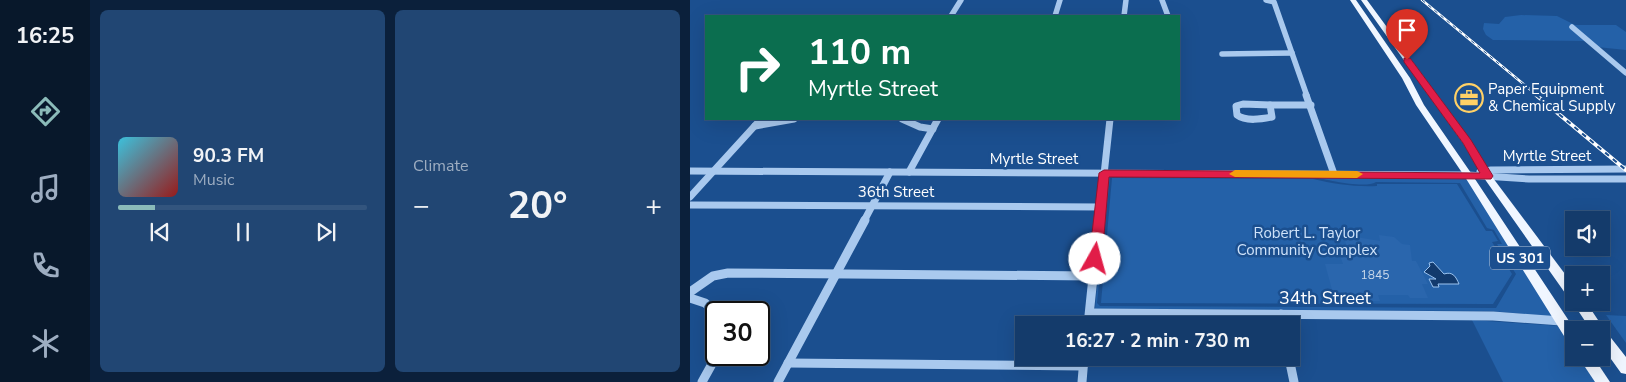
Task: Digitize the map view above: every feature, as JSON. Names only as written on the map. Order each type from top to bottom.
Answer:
[{"type":"main road","name":"US 301","points":[[1353,0],[1406,78],[1420,105],[1468,175],[1565,327]]},
{"type":"main road","name":"US 301","points":[[1364,0],[1467,142],[1486,174],[1565,284]]},
{"type":"main road","points":[[1610,346],[1626,368]]},
{"type":"main road","points":[[1592,366],[1603,382]]},
{"type":"street","points":[[952,15],[961,0]]},
{"type":"street","points":[[1055,15],[1060,0]]},
{"type":"street","points":[[1124,15],[1126,0]]},
{"type":"street","points":[[1162,0],[1168,15]]},
{"type":"street","points":[[1266,0],[1274,2],[1334,174]]},
{"type":"street","points":[[1572,28],[1626,73]]},
{"type":"street","points":[[1222,54],[1292,53]]},
{"type":"street","points":[[1270,105],[1272,117],[1267,119],[1241,118],[1236,110],[1238,105],[1270,105],[1311,106]]},
{"type":"street","points":[[690,197],[760,120]]},
{"type":"street","points":[[755,126],[788,120]]},
{"type":"street","points":[[904,120],[920,127],[933,129]]},
{"type":"street","points":[[910,172],[938,120]]},
{"type":"street","points":[[1090,316],[1110,120]]},
{"type":"street","name":"Myrtle Street","points":[[690,171],[1468,175],[1626,170]]},
{"type":"street","points":[[778,382],[890,172]]},
{"type":"street","name":"Myrtle Street","points":[[1486,174],[1529,179],[1626,179]]},
{"type":"street","name":"36th Street","points":[[690,205],[1101,207]]},
{"type":"street","points":[[690,292],[705,280],[720,274],[1093,276]]},
{"type":"street","points":[[690,298],[705,304]]},
{"type":"street","name":"34th Street","points":[[1090,313],[1494,316],[1561,321]]},
{"type":"street","points":[[788,363],[1015,362]]},
{"type":"street","points":[[702,382],[711,366]]},
{"type":"street","points":[[1082,382],[1084,366]]},
{"type":"street","points":[[1291,366],[1294,382]]},
{"type":"green space","points":[[1521,15],[1557,16],[1575,25],[1616,25],[1626,32],[1626,50],[1597,47],[1573,26],[1569,27],[1585,41],[1493,40],[1486,35],[1483,29],[1484,23],[1499,24],[1505,17]]},
{"type":"green space","points":[[1107,177],[1110,177],[1097,303],[1100,306],[1496,308],[1516,274],[1497,244],[1502,244],[1494,230],[1487,228],[1460,183],[1376,182],[1364,185],[1314,177],[1466,177],[1554,317],[1491,311],[1095,309]]},
{"type":"green space","name":"Robert L. Taylor Community Complex","points":[[1112,178],[1313,179],[1345,185],[1369,186],[1377,186],[1377,184],[1457,184],[1486,231],[1492,231],[1498,241],[1492,242],[1512,274],[1493,304],[1101,303]]},
{"type":"green space","points":[[1606,315],[1626,316],[1626,343]]},
{"type":"green space","points":[[1472,320],[1559,326],[1565,334],[1565,366],[1587,366],[1598,382],[1503,382]]},
{"type":"shaded area","points":[[1433,262],[1444,274],[1450,273],[1454,275],[1459,284],[1438,284],[1439,287],[1433,287],[1429,279],[1436,279],[1424,272],[1430,266],[1429,263]]},
{"type":"building","name":"Robert L. Taylor Community Complex","points":[[1344,235],[1380,241],[1379,235],[1394,237],[1402,244],[1410,245],[1412,261],[1416,261],[1428,284],[1422,284],[1428,298],[1410,298],[1408,295],[1378,295],[1380,301],[1335,301],[1325,264],[1343,264],[1338,249],[1347,249]]},
{"type":"railway","points":[[1422,0],[1538,96]]},
{"type":"railway","points":[[1536,95],[1626,170]]},
{"type":"slow traffic","points":[[1235,174],[1357,174]]},
{"type":"place","name":"Paper Equipment & Chemical Supply","points":[[1469,98]]},
{"type":"route","points":[[1095,259],[1104,173],[1487,176],[1467,142],[1407,60]]}]
